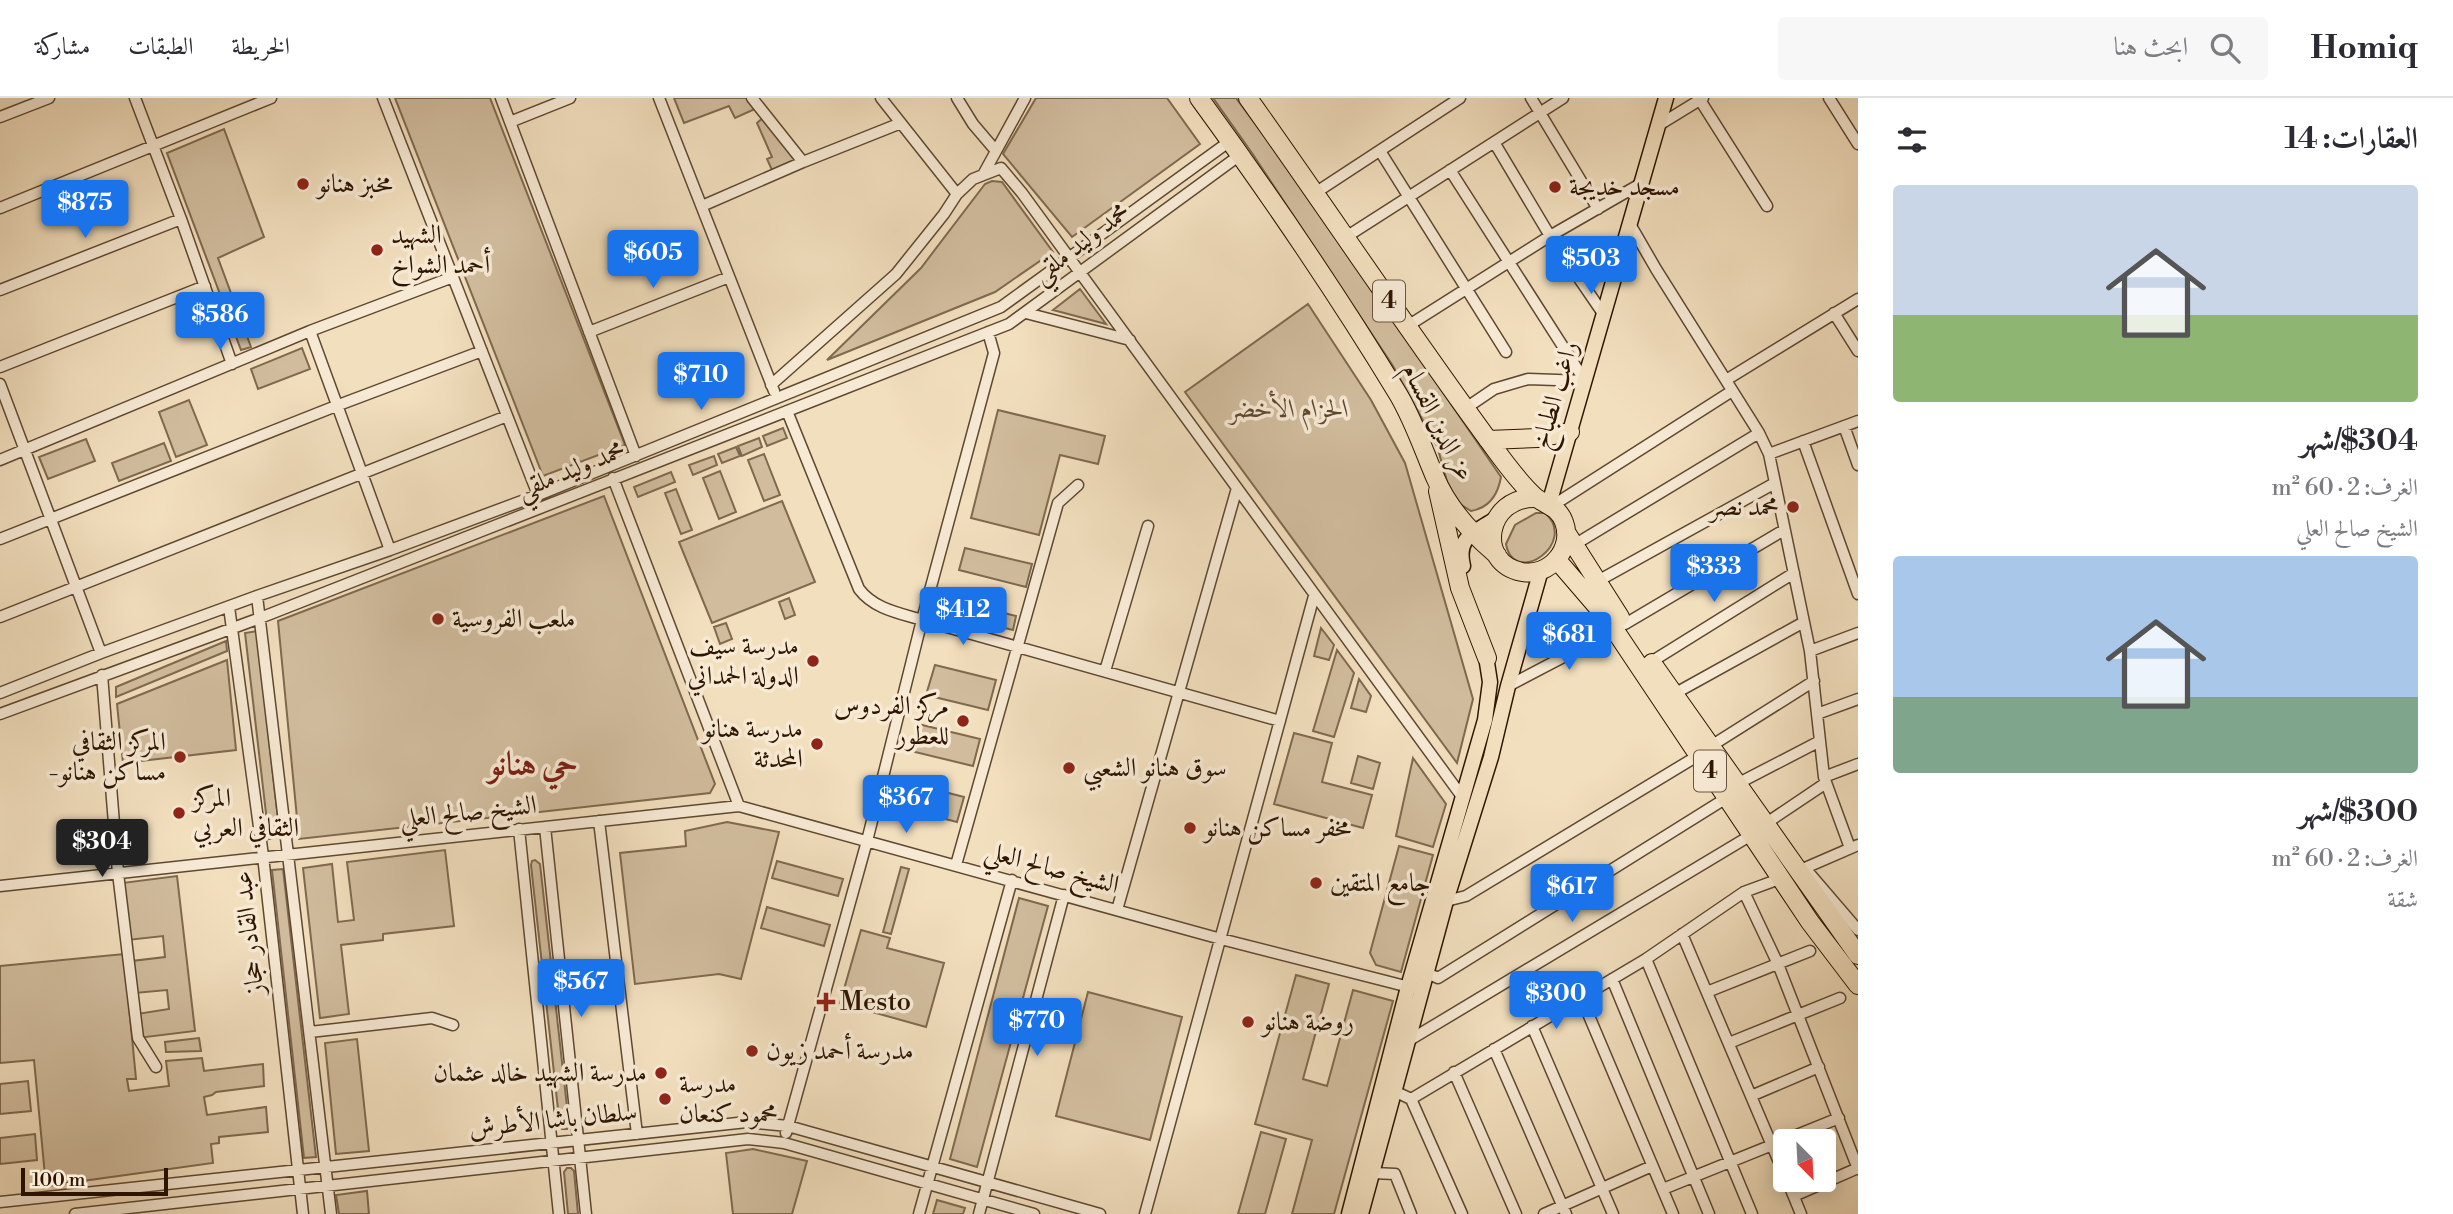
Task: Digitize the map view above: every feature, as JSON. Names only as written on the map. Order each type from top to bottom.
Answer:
[{"type":"highway","name":"عز الدين القسام","points":[[1199,98],[1312,259],[1395,389],[1451,506],[1474,534],[1497,555]]},
{"type":"highway","name":"عز الدين القسام","points":[[1248,98],[1406,327],[1488,440],[1546,503]]},
{"type":"highway","points":[[1488,440],[1538,438],[1570,432]]},
{"type":"highway","points":[[1435,477],[1455,569],[1487,658]]},
{"type":"highway","points":[[1526,498],[1546,503],[1562,517],[1570,539],[1557,560],[1541,570],[1531,572],[1512,569],[1497,555],[1492,537],[1496,519],[1508,504],[1526,498]]},
{"type":"highway","name":"4","points":[[1570,539],[1620,627],[1759,829],[1858,955]]},
{"type":"highway","name":"4","points":[[1557,560],[1651,662],[1674,694],[1705,750]]},
{"type":"highway","name":"4","points":[[1795,872],[1810,922],[1858,985]]},
{"type":"main road","name":"راغب الطباخ","points":[[1546,503],[1570,432],[1666,98]]},
{"type":"main road","points":[[1349,1214],[1415,989],[1488,708],[1490,682],[1487,658],[1460,555],[1462,544],[1496,519]]},
{"type":"main road","points":[[1362,1214],[1408,1041],[1415,989],[1427,973],[1446,901],[1491,757],[1541,570]]},
{"type":"street","points":[[0,117],[49,98]]},
{"type":"street","points":[[135,98],[232,364]]},
{"type":"street","points":[[0,208],[271,98]]},
{"type":"street","points":[[383,98],[538,495]]},
{"type":"street","points":[[500,98],[636,456]]},
{"type":"street","points":[[510,122],[570,98]]},
{"type":"street","points":[[659,98],[777,396]]},
{"type":"street","points":[[752,98],[803,162]]},
{"type":"street","points":[[881,98],[957,194]]},
{"type":"street","points":[[957,98],[973,124],[996,150]]},
{"type":"street","points":[[984,173],[1025,98]]},
{"type":"street","points":[[1315,193],[1460,98]]},
{"type":"street","points":[[1531,98],[1598,209]]},
{"type":"street","points":[[1346,237],[1563,98]]},
{"type":"street","points":[[1829,98],[1858,144]]},
{"type":"street","points":[[1659,125],[1701,99],[1767,206]]},
{"type":"street","points":[[702,206],[901,123]]},
{"type":"street","points":[[1494,142],[1550,236],[1604,315]]},
{"type":"street","name":"محمد وليد ملقي","points":[[0,694],[101,653],[538,495],[1001,307],[1235,148]]},
{"type":"street","name":"محمد وليد ملقي","points":[[0,714],[260,618],[1009,324],[1235,148]]},
{"type":"street","points":[[1380,151],[1506,352]]},
{"type":"street","points":[[771,385],[896,274],[957,194],[972,179],[1001,169],[1080,271],[1463,798]]},
{"type":"street","points":[[1450,170],[1585,381]]},
{"type":"street","points":[[1406,327],[1550,236],[1642,183]]},
{"type":"street","points":[[0,290],[181,219]]},
{"type":"street","points":[[1411,1098],[1646,958],[1744,892],[1854,847],[1825,780],[1810,651],[1769,454],[1759,433],[1630,224]]},
{"type":"street","points":[[0,460],[310,331],[453,276]]},
{"type":"street","points":[[589,332],[729,277]]},
{"type":"street","points":[[0,368],[205,286]]},
{"type":"street","points":[[1726,380],[1858,299]]},
{"type":"street","points":[[1026,313],[1130,340]]},
{"type":"street","points":[[1834,313],[1858,351]]},
{"type":"street","points":[[310,331],[390,550]]},
{"type":"street","points":[[784,1143],[867,841],[922,620],[994,353],[988,332]]},
{"type":"street","points":[[0,539],[482,351]]},
{"type":"street","points":[[1466,408],[1494,389],[1528,379],[1585,381]]},
{"type":"street","points":[[0,384],[101,653]]},
{"type":"street","points":[[1546,503],[1732,391]]},
{"type":"street","points":[[787,411],[859,589],[866,599],[878,606],[922,620],[1280,721]]},
{"type":"street","points":[[0,617],[507,416]]},
{"type":"street","points":[[1769,454],[1858,421]]},
{"type":"street","points":[[1844,426],[1858,465]]},
{"type":"street","points":[[1570,539],[1759,433]]},
{"type":"street","points":[[1803,442],[1858,594]]},
{"type":"street","points":[[613,478],[739,806]]},
{"type":"street","points":[[1596,582],[1775,483]]},
{"type":"street","points":[[956,865],[1058,503],[1078,485]]},
{"type":"street","points":[[1117,910],[1237,488]]},
{"type":"street","points":[[1105,671],[1148,526]]},
{"type":"street","points":[[1508,686],[1620,627],[1784,530]]},
{"type":"street","points":[[1651,662],[1794,573]]},
{"type":"street","name":"عبد القادر حجاز","points":[[257,596],[331,1214]]},
{"type":"street","points":[[1145,1214],[1314,596]]},
{"type":"street","name":"عبد القادر حجاز","points":[[229,607],[263,856],[303,1214]]},
{"type":"street","points":[[1674,694],[1804,622]]},
{"type":"street","points":[[1810,651],[1858,633]]},
{"type":"street","points":[[102,675],[118,873],[138,1038],[156,1067]]},
{"type":"street","points":[[1446,901],[1466,896],[1814,681]]},
{"type":"street","points":[[1817,714],[1858,699]]},
{"type":"street","points":[[1427,973],[1438,978],[1733,790],[1821,741]]},
{"type":"street","points":[[1408,1041],[1759,829],[1825,780],[1858,764]]},
{"type":"street","name":"الشيخ صالح العلي","points":[[0,887],[263,856],[739,806],[1221,939],[1415,989]]},
{"type":"street","points":[[599,821],[637,1134]]},
{"type":"street","points":[[545,827],[586,1214]]},
{"type":"street","points":[[519,829],[559,1214]]},
{"type":"street","points":[[1795,872],[1858,930]]},
{"type":"street","points":[[919,1214],[1012,880]]},
{"type":"street","points":[[1744,892],[1778,964],[1858,1168],[1794,1196]]},
{"type":"street","points":[[979,1214],[1064,895]]},
{"type":"street","points":[[1682,934],[1772,1145]]},
{"type":"street","points":[[1707,992],[1810,951]]},
{"type":"street","points":[[1646,958],[1752,1214]]},
{"type":"street","points":[[1612,979],[1709,1214]]},
{"type":"street","points":[[1581,997],[1673,1214]]},
{"type":"street","points":[[1728,1043],[1840,998]]},
{"type":"street","points":[[310,1032],[432,1018],[453,1026]]},
{"type":"street","points":[[1532,1026],[1613,1214]]},
{"type":"street","points":[[1494,1049],[1564,1210]]},
{"type":"street","points":[[1751,1096],[1819,1067]]},
{"type":"street","points":[[1454,1072],[1516,1214]]},
{"type":"street","points":[[1394,1091],[1411,1098],[1462,1214]]},
{"type":"street","points":[[1663,1189],[1839,1118]]},
{"type":"street","name":"سلطان باشا الأطرش","points":[[0,1202],[747,1122],[788,1126],[1100,1214]]},
{"type":"street","name":"سلطان باشا الأطرش","points":[[75,1214],[748,1139],[784,1143],[1034,1214]]},
{"type":"street","points":[[1544,1214],[1564,1210],[1602,1188],[1652,1166]]},
{"type":"street","points":[[1373,1172],[1395,1174],[1411,1214]]},
{"type":"street","points":[[1792,1192],[1801,1214]]},
{"type":"green space","points":[[395,98],[490,98],[625,445],[543,476]]},
{"type":"green space","points":[[674,98],[749,98],[757,108],[735,118],[729,106],[684,123]]},
{"type":"green space","points":[[1036,98],[1167,98],[1200,144],[1072,237],[1003,154]]},
{"type":"green space","points":[[1213,98],[1236,98],[1310,198],[1501,477],[1495,494],[1483,507],[1471,511],[1452,499],[1437,446],[1393,366]]},
{"type":"green space","points":[[765,116],[795,160],[772,170],[767,159],[772,157],[757,123]]},
{"type":"green space","points":[[224,129],[264,237],[218,258],[251,347],[241,350],[167,153]]},
{"type":"green space","points":[[992,181],[1002,182],[1053,252],[995,292],[827,360],[921,268],[985,184]]},
{"type":"green space","points":[[1080,289],[1106,324],[1053,310]]},
{"type":"green space","name":"الحزام الأخضر","points":[[1308,304],[1371,400],[1405,463],[1473,699],[1457,763],[1185,392]]},
{"type":"green space","points":[[302,348],[310,369],[258,389],[251,369]]},
{"type":"green space","points":[[189,400],[207,445],[176,457],[159,412]]},
{"type":"green space","points":[[998,410],[1105,436],[1098,464],[1060,455],[1039,535],[971,518]]},
{"type":"green space","points":[[783,428],[787,438],[767,446],[763,436]]},
{"type":"green space","points":[[759,438],[762,447],[742,456],[738,446]]},
{"type":"green space","points":[[86,439],[95,461],[48,479],[39,457]]},
{"type":"green space","points":[[164,443],[171,461],[119,481],[112,463]]},
{"type":"green space","points":[[736,447],[740,456],[722,463],[718,454]]},
{"type":"green space","points":[[764,454],[780,495],[764,501],[748,460]]},
{"type":"green space","points":[[714,456],[717,465],[693,475],[689,465]]},
{"type":"green space","points":[[720,471],[736,512],[719,519],[703,478]]},
{"type":"green space","points":[[671,472],[675,482],[638,497],[634,487]]},
{"type":"green space","points":[[676,489],[692,530],[681,534],[665,493]]},
{"type":"green space","points":[[604,496],[715,784],[710,793],[299,839],[278,621]]},
{"type":"green space","points":[[782,501],[815,582],[712,623],[679,542]]},
{"type":"green space","points":[[1536,513],[1545,513],[1553,525],[1554,537],[1550,548],[1541,556],[1520,562],[1511,557],[1506,544],[1515,525]]},
{"type":"green space","points":[[965,548],[1032,564],[1026,587],[959,570]]},
{"type":"green space","points":[[789,598],[795,615],[785,619],[779,602]]},
{"type":"green space","points":[[950,600],[982,608],[979,621],[947,613]]},
{"type":"green space","points":[[988,609],[1016,616],[1013,630],[984,623]]},
{"type":"green space","points":[[726,623],[732,639],[720,644],[714,627]]},
{"type":"green space","points":[[1321,628],[1334,645],[1329,660],[1314,656]]},
{"type":"green space","points":[[257,631],[280,837],[269,839],[245,633]]},
{"type":"green space","points":[[226,641],[227,651],[116,697],[116,687]]},
{"type":"green space","points":[[1337,650],[1354,673],[1334,737],[1313,731]]},
{"type":"green space","points":[[227,660],[236,750],[123,763],[117,704]]},
{"type":"green space","points":[[935,665],[996,680],[988,710],[926,695]]},
{"type":"green space","points":[[1359,679],[1371,696],[1366,712],[1351,708]]},
{"type":"green space","points":[[918,724],[980,739],[973,766],[911,751]]},
{"type":"green space","points":[[1294,733],[1332,743],[1322,782],[1372,795],[1363,828],[1274,804]]},
{"type":"green space","points":[[1358,756],[1380,763],[1373,789],[1351,783]]},
{"type":"green space","points":[[1413,758],[1446,804],[1433,847],[1396,836]]},
{"type":"green space","points":[[902,781],[964,797],[957,822],[895,806]]},
{"type":"green space","points":[[727,822],[779,832],[741,979],[719,974],[635,984],[620,853],[686,846],[685,831]]},
{"type":"green space","points":[[1399,846],[1433,855],[1401,972],[1376,965],[1370,953]]},
{"type":"green space","points":[[445,850],[454,926],[383,934],[383,940],[341,945],[349,1014],[320,1018],[303,868],[332,864],[338,922],[354,920],[347,862]]},
{"type":"green space","points":[[535,860],[540,864],[569,1125],[567,1129],[560,1127],[531,865]]},
{"type":"green space","points":[[777,861],[843,879],[838,896],[772,878]]},
{"type":"green space","points":[[901,867],[909,869],[891,934],[883,932]]},
{"type":"green space","points":[[283,869],[316,1157],[304,1158],[272,870]]},
{"type":"green space","points":[[177,876],[195,1031],[138,1038],[137,1014],[169,1009],[167,990],[135,993],[132,961],[165,957],[163,936],[128,940],[122,883]]},
{"type":"green space","points":[[1019,898],[1048,906],[977,1167],[950,1159]]},
{"type":"green space","points":[[767,907],[830,925],[824,946],[761,928]]},
{"type":"green space","points":[[861,930],[890,938],[887,948],[944,963],[926,1027],[840,1003]]},
{"type":"green space","points":[[124,954],[136,1079],[127,1079],[129,1091],[169,1086],[166,1061],[202,1058],[204,1071],[263,1064],[264,1086],[216,1092],[204,1097],[207,1115],[266,1107],[268,1132],[219,1137],[219,1143],[211,1144],[213,1163],[46,1186],[34,1060],[0,1063],[0,966]]},
{"type":"green space","points":[[1296,975],[1329,984],[1303,1079],[1327,1086],[1353,990],[1393,1001],[1334,1214],[1292,1214],[1312,1140],[1255,1124]]},
{"type":"green space","points":[[1088,992],[1182,1017],[1150,1140],[1056,1116]]},
{"type":"green space","points":[[199,1038],[201,1051],[166,1052],[165,1042]]},
{"type":"green space","points":[[357,1039],[369,1151],[336,1154],[325,1043]]},
{"type":"green space","points":[[28,1081],[31,1111],[0,1114],[0,1084]]},
{"type":"green space","points":[[1261,1132],[1286,1139],[1265,1214],[1238,1214]]},
{"type":"green space","points":[[35,1134],[37,1160],[0,1164],[0,1138]]},
{"type":"green space","points":[[753,1149],[807,1161],[792,1214],[733,1214],[726,1153]]},
{"type":"green space","points":[[567,1168],[574,1171],[578,1214],[568,1214],[564,1172]]},
{"type":"green space","points":[[367,1191],[369,1214],[339,1214],[336,1195]]},
{"type":"green space","points":[[937,1200],[965,1208],[963,1214],[933,1214]]},
{"type":"place","name":"مخبز هنانو","points":[[303,184]]},
{"type":"place","name":"مسجد خديجة","points":[[1555,187]]},
{"type":"place","name":"الشهيد أحمد الشواخ","points":[[377,250]]},
{"type":"place","name":"محمد نصر","points":[[1793,507]]},
{"type":"place","name":"ملعب الفروسية","points":[[438,619]]},
{"type":"place","name":"مدرسة سيف الدولة الحمداني","points":[[813,661]]},
{"type":"place","name":"مركز الفردوس للعطور","points":[[963,721]]},
{"type":"place","name":"مدرسة هنانو المحدثة","points":[[817,744]]},
{"type":"place","name":"المركز الثقافي -مساكن هنانو","points":[[180,757]]},
{"type":"place","name":"سوق هنانو الشعبي","points":[[1069,768]]},
{"type":"place","name":"المركز الثقافي العربي","points":[[179,813]]},
{"type":"place","name":"مخفر مساكن هنانو","points":[[1190,828]]},
{"type":"place","name":"جامع المتقين","points":[[1316,883]]},
{"type":"place","name":"Mesto","points":[[826,1002]]},
{"type":"place","name":"روضة هنانو","points":[[1248,1022]]},
{"type":"place","name":"مدرسة أحمد زيون","points":[[752,1051]]},
{"type":"place","name":"مدرسة الشهيد خالد عثمان","points":[[661,1073]]},
{"type":"place","name":"مدرسة محمود كنعان","points":[[665,1099]]},
{"type":"district","name":"حي هنانو","points":[[533,765]]}]
